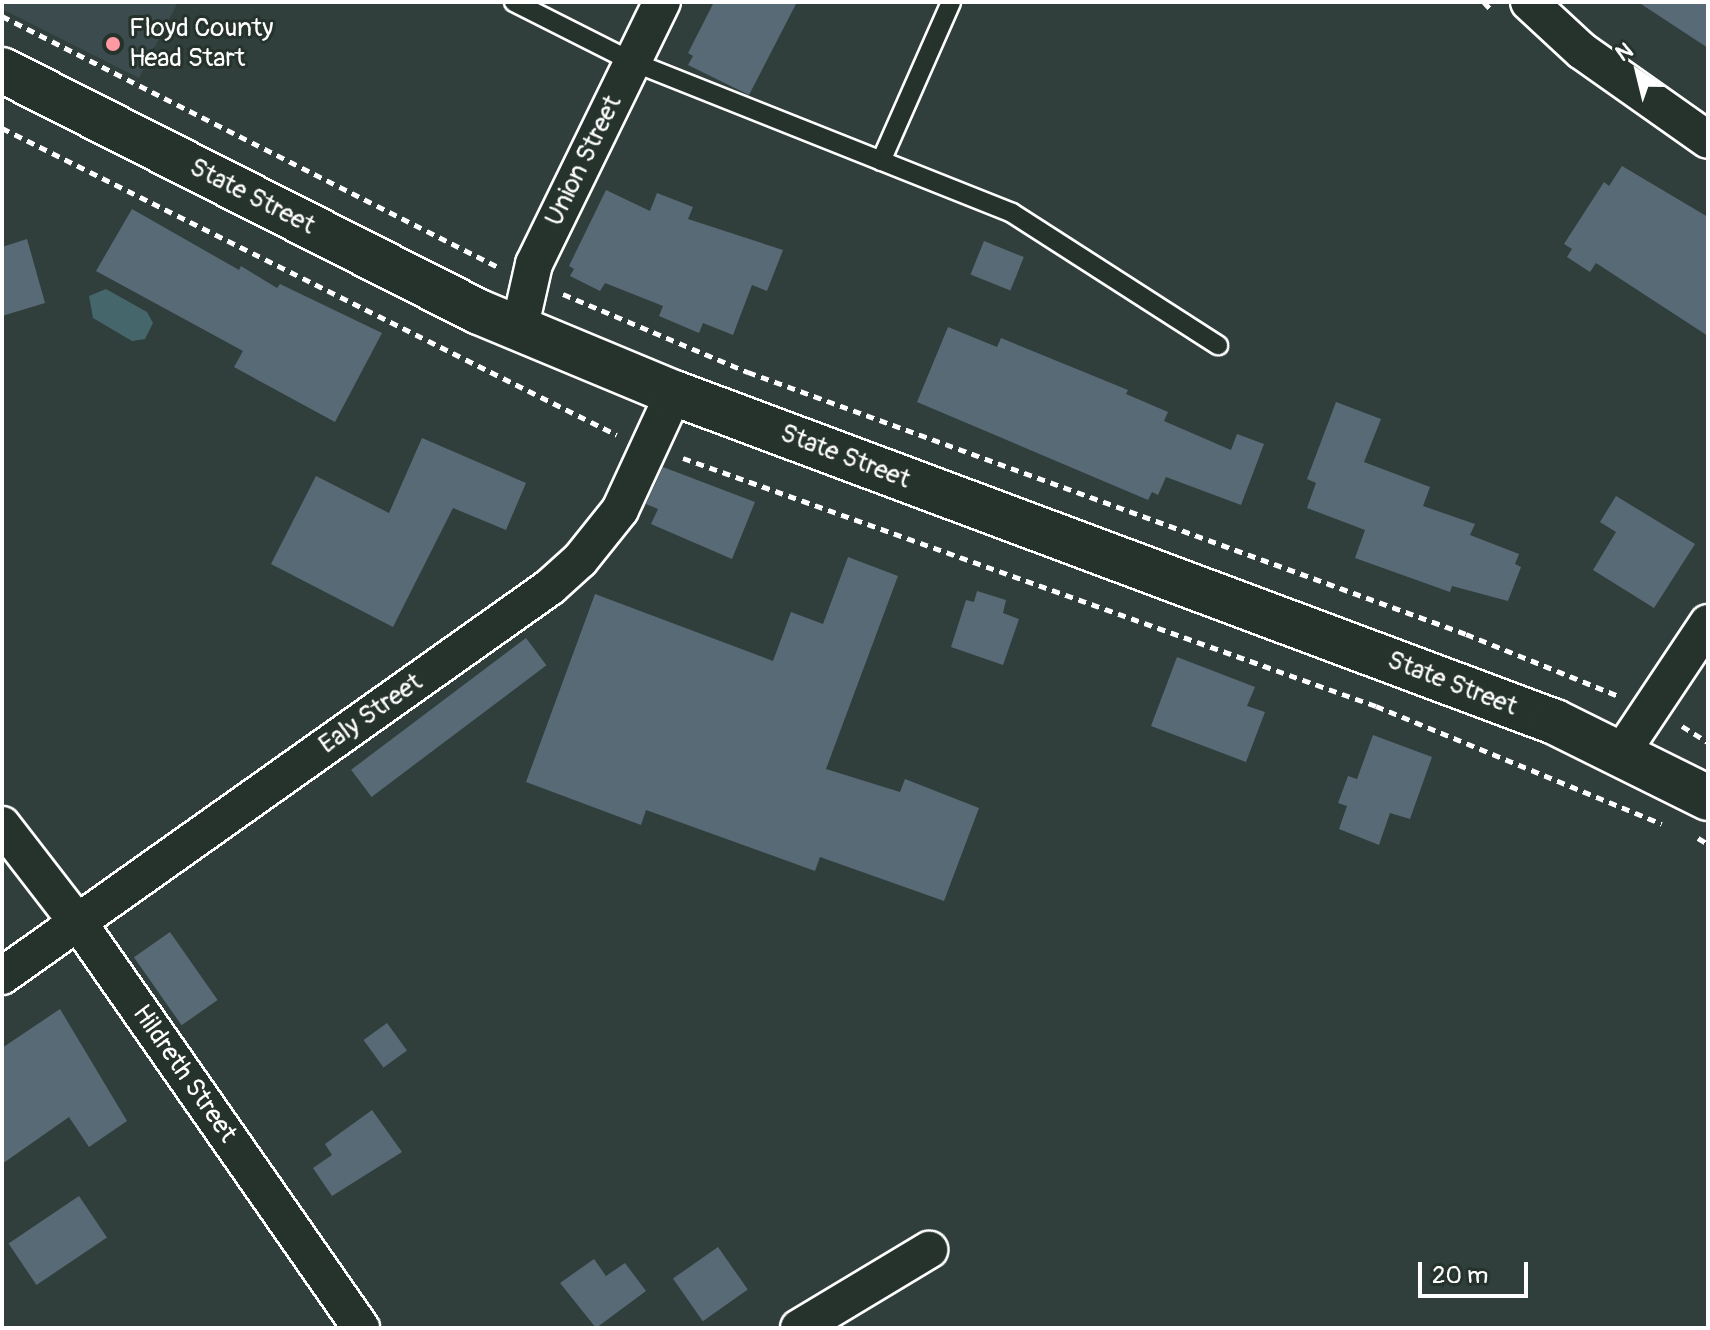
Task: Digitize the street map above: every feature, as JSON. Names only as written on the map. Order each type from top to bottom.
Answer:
[{"type":"main road","name":"State Street","points":[[2,70],[479,312],[520,326],[674,393],[1622,752],[1708,798]]},
{"type":"street","name":"Union Street","points":[[520,326],[530,280],[662,2]]},
{"type":"street","points":[[1529,2],[1582,51],[1708,140]]},
{"type":"street","name":"Ealy Street","points":[[2,976],[550,587],[580,560],[620,510],[674,393]]},
{"type":"street","points":[[1622,752],[1708,623]]},
{"type":"street","name":"Hildreth Street","points":[[2,825],[78,922],[361,1328]]},
{"type":"street","points":[[799,1328],[929,1250]]},
{"type":"lane","points":[[514,2],[633,62],[1012,213],[1218,345]]},
{"type":"lane","points":[[881,161],[951,2]]},
{"type":"path","points":[[2,16],[530,280],[748,372],[1466,634],[1650,711],[1708,742]]},
{"type":"shaded area","name":"Floyd County Head Start","points":[[2,2],[178,2],[139,78],[2,9]]},
{"type":"water","points":[[106,289],[147,312],[153,323],[145,339],[132,341],[93,318],[89,296]]},
{"type":"building","points":[[714,2],[797,2],[749,95],[688,65],[693,56],[688,53]]},
{"type":"building","points":[[1638,2],[1708,2],[1708,48]]},
{"type":"building","points":[[1622,166],[1708,217],[1708,336],[1596,263],[1590,272],[1567,257],[1572,249],[1564,244],[1604,182],[1609,186]]},
{"type":"building","points":[[606,190],[650,211],[657,193],[693,207],[688,219],[783,250],[767,291],[752,285],[733,335],[703,323],[699,333],[659,316],[663,306],[605,283],[600,291],[570,276],[574,269],[569,266]]},
{"type":"building","points":[[132,209],[239,270],[241,266],[277,288],[280,284],[382,333],[335,422],[234,367],[243,351],[96,271]]},
{"type":"building","points":[[27,239],[45,303],[2,316],[2,247]]},
{"type":"building","points":[[984,241],[1024,257],[1010,290],[971,274]]},
{"type":"building","points":[[948,327],[997,347],[1001,338],[1128,390],[1126,394],[1168,412],[1164,421],[1231,450],[1237,434],[1264,444],[1241,505],[1166,477],[1158,495],[1152,492],[1148,500],[917,402]]},
{"type":"building","points":[[1336,402],[1381,419],[1364,462],[1430,487],[1423,506],[1475,524],[1470,535],[1519,554],[1515,564],[1521,567],[1508,601],[1452,586],[1450,592],[1355,558],[1365,530],[1307,508],[1316,483],[1307,479]]},
{"type":"building","points":[[422,438],[526,483],[506,530],[453,508],[393,627],[271,564],[316,476],[389,513]]},
{"type":"building","points":[[663,467],[755,502],[732,559],[651,524],[658,509],[646,504]]},
{"type":"building","points":[[1616,496],[1695,544],[1654,608],[1593,570],[1616,532],[1600,522]]},
{"type":"building","points":[[848,557],[898,576],[826,769],[900,792],[905,779],[979,808],[944,901],[820,857],[815,871],[646,810],[641,825],[526,782],[595,594],[773,661],[791,612],[823,624]]},
{"type":"building","points":[[977,591],[1006,600],[1003,613],[1019,619],[1003,665],[951,647],[966,600],[974,602]]},
{"type":"building","points":[[526,638],[546,665],[372,797],[351,770]]},
{"type":"building","points":[[1177,657],[1255,687],[1247,706],[1265,712],[1246,762],[1151,726]]},
{"type":"building","points":[[1373,735],[1432,757],[1410,819],[1390,813],[1379,845],[1339,829],[1347,806],[1338,803],[1348,776],[1357,779]]},
{"type":"building","points":[[170,932],[218,1000],[182,1025],[134,957]]},
{"type":"building","points":[[60,1009],[127,1121],[89,1147],[69,1117],[2,1164],[2,1048]]},
{"type":"building","points":[[387,1023],[407,1051],[384,1068],[364,1040]]},
{"type":"building","points":[[372,1110],[402,1152],[332,1196],[313,1168],[332,1155],[325,1144]]},
{"type":"building","points":[[79,1196],[107,1237],[36,1285],[9,1244]]},
{"type":"building","points":[[718,1247],[748,1290],[703,1321],[673,1279]]},
{"type":"building","points":[[594,1259],[606,1276],[625,1263],[646,1291],[596,1328],[560,1283]]},
{"type":"place","name":"Floyd County Head Start","points":[[113,44]]}]
